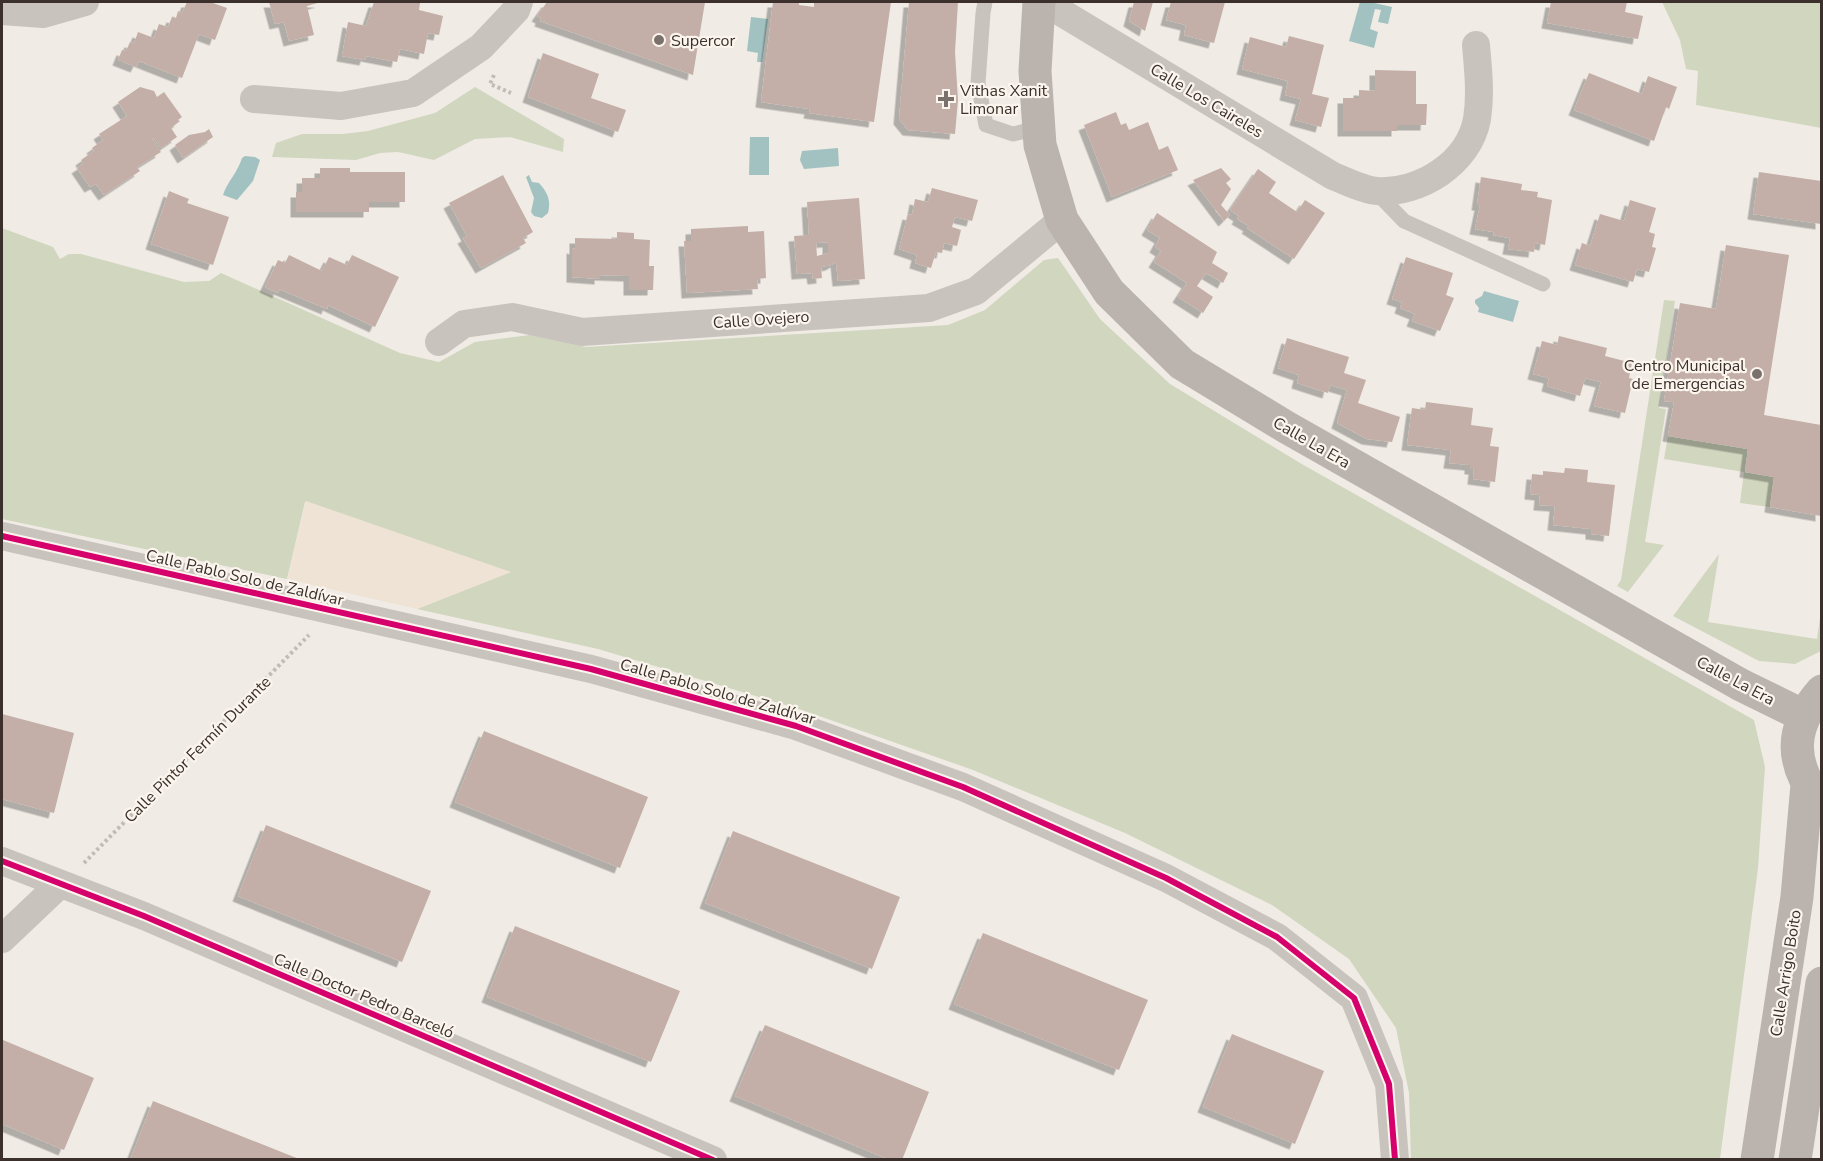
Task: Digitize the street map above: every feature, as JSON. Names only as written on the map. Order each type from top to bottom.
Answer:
[{"type":"main road","name":"Calle La Era","points":[[1039,2],[1035,71],[1040,146],[1062,220],[1109,292],[1182,364],[1286,427],[1741,685],[1813,703]]},
{"type":"main road","points":[[1813,703],[1797,738],[1798,762],[1814,794]]},
{"type":"main road","name":"Calle Arrigo Boito","points":[[1757,1160],[1814,794]]},
{"type":"main road","points":[[1795,1160],[1821,982]]},
{"type":"street","points":[[2,11],[43,14],[85,2]]},
{"type":"street","points":[[254,99],[341,106],[413,93],[481,47],[516,10],[519,2]]},
{"type":"street","name":"Calle Los Caireles","points":[[1044,2],[1333,176],[1375,191],[1406,190],[1437,175],[1464,151],[1477,120],[1479,80],[1476,45]]},
{"type":"street","name":"Calle Ovejero","points":[[440,342],[464,324],[512,317],[582,332],[929,308],[976,291],[1062,220]]},
{"type":"street","name":"Calle Pablo Solo de Zaldívar","points":[[2,536],[591,669],[796,726],[963,787],[1166,878],[1277,937],[1354,998],[1389,1084],[1395,1160]]},
{"type":"street","name":"Calle Doctor Pedro Barceló","points":[[2,861],[58,885],[144,916],[282,974],[712,1160]]},
{"type":"street","points":[[2,939],[58,885]]},
{"type":"lane","points":[[985,2],[978,83],[986,125],[1013,134],[1039,128]]},
{"type":"lane","name":"Calle Los Caireles","points":[[1375,191],[1404,222],[1543,284]]},
{"type":"green space","points":[[1662,2],[1821,2],[1821,128],[1696,105],[1698,71],[1686,69],[1680,40]]},
{"type":"green space","points":[[475,87],[564,139],[563,152],[510,137],[475,139],[434,160],[398,152],[380,153],[356,160],[272,157],[276,143],[302,134],[343,134],[368,131],[435,113]]},
{"type":"green space","points":[[2,228],[53,247],[60,259],[69,254],[81,254],[184,282],[209,281],[221,273],[400,353],[439,362],[475,342],[530,335],[586,347],[948,325],[985,310],[1044,260],[1058,258],[1100,319],[1170,384],[1300,463],[1754,720],[1765,767],[1758,868],[1720,1159],[1411,1159],[1409,1093],[1396,1028],[1349,959],[1272,905],[1125,833],[973,770],[799,709],[598,649],[417,609],[510,572],[305,502],[287,579],[2,519]]},
{"type":"green space","points":[[1664,300],[1675,301],[1659,408],[1666,409],[1645,542],[1664,545],[1628,592],[1617,586],[1621,580]]},
{"type":"green space","points":[[1668,436],[1748,449],[1745,472],[1774,477],[1770,507],[1740,503],[1744,472],[1664,459]]},
{"type":"green space","points":[[1719,554],[1708,622],[1817,639],[1821,611],[1821,651],[1795,664],[1759,661],[1673,616]]},
{"type":"shaded area","points":[[306,501],[511,572],[417,609],[287,579]]},
{"type":"water","points":[[1360,2],[1392,7],[1388,24],[1378,22],[1381,10],[1375,9],[1370,29],[1378,32],[1374,48],[1349,41]]},
{"type":"water","points":[[751,17],[768,19],[762,62],[757,62],[758,53],[747,51]]},
{"type":"water","points":[[750,137],[769,137],[769,175],[749,175]]},
{"type":"water","points":[[838,148],[839,166],[804,169],[800,160],[802,151]]},
{"type":"water","points":[[245,156],[260,160],[253,181],[237,200],[223,195],[242,158]]},
{"type":"water","points":[[529,175],[532,182],[539,183],[548,197],[548,213],[542,218],[534,216],[531,212],[534,198],[526,177]]},
{"type":"water","points":[[1484,291],[1519,301],[1513,322],[1478,312],[1479,308],[1475,300],[1482,296]]},
{"type":"building","points":[[187,2],[210,2],[227,8],[215,40],[199,34],[182,78],[139,61],[136,67],[118,60],[122,50],[126,51],[130,42],[134,43],[138,32],[154,38],[159,24],[168,27],[172,17],[176,18],[178,11],[182,13]]},
{"type":"building","points":[[269,2],[321,2],[307,6],[314,35],[289,41],[284,22],[275,24]]},
{"type":"building","points":[[374,2],[420,3],[419,10],[443,16],[439,35],[428,33],[424,54],[400,49],[397,62],[366,56],[365,60],[342,56],[348,22],[366,26]]},
{"type":"building","name":"Supercor","points":[[547,2],[705,2],[693,75],[540,21],[541,18],[537,16]]},
{"type":"building","points":[[773,2],[799,2],[799,5],[814,7],[814,2],[891,2],[874,122],[809,113],[810,109],[761,102]]},
{"type":"building","points":[[909,2],[958,2],[955,52],[958,100],[955,134],[908,130],[899,119]]},
{"type":"building","points":[[1134,2],[1153,2],[1145,31],[1129,21]]},
{"type":"building","points":[[1171,2],[1225,2],[1214,43],[1184,35],[1186,25],[1166,20]]},
{"type":"building","points":[[1551,2],[1627,2],[1625,12],[1643,16],[1638,39],[1547,23]]},
{"type":"building","points":[[1289,36],[1324,45],[1312,94],[1329,98],[1321,127],[1295,120],[1301,99],[1285,95],[1288,81],[1242,69],[1250,37],[1286,47]]},
{"type":"building","points":[[543,53],[599,74],[591,98],[626,110],[618,132],[528,97]]},
{"type":"building","points":[[1375,70],[1416,71],[1416,104],[1427,104],[1426,125],[1397,125],[1397,131],[1343,131],[1343,98],[1359,98],[1359,90],[1375,91]]},
{"type":"building","points":[[1589,73],[1642,94],[1648,76],[1677,87],[1669,109],[1666,107],[1654,141],[1574,110]]},
{"type":"building","points":[[140,87],[154,91],[157,97],[164,92],[182,117],[171,128],[177,137],[161,148],[154,138],[152,139],[161,152],[137,167],[140,171],[104,195],[96,184],[90,187],[77,168],[83,164],[81,160],[94,151],[92,148],[103,140],[99,134],[127,116],[118,102]]},
{"type":"building","points":[[1116,112],[1121,125],[1126,123],[1129,130],[1148,122],[1159,150],[1168,146],[1178,170],[1112,197],[1084,125]]},
{"type":"building","points":[[209,129],[213,137],[183,158],[175,145],[189,135]]},
{"type":"building","points":[[320,168],[350,168],[350,172],[405,172],[405,202],[369,202],[369,212],[296,212],[296,192],[302,192],[302,178],[320,178]]},
{"type":"building","points":[[1221,168],[1231,179],[1226,183],[1231,189],[1221,205],[1230,215],[1224,221],[1193,180]]},
{"type":"building","points":[[1258,169],[1276,182],[1269,193],[1297,212],[1305,200],[1325,213],[1294,259],[1247,228],[1249,226],[1237,219],[1239,216],[1230,210]]},
{"type":"building","points":[[1759,172],[1821,181],[1821,224],[1753,214]]},
{"type":"building","points":[[503,175],[533,232],[523,238],[526,243],[481,268],[463,238],[467,236],[449,203]]},
{"type":"building","points":[[1481,177],[1522,184],[1521,190],[1538,192],[1537,197],[1552,200],[1545,245],[1535,243],[1534,252],[1508,249],[1510,238],[1493,235],[1494,232],[1475,229],[1480,205],[1477,205]]},
{"type":"building","points":[[932,188],[978,200],[972,221],[955,217],[952,227],[961,230],[957,246],[944,243],[942,253],[936,252],[931,268],[915,263],[917,255],[899,249],[908,214],[912,215],[915,199],[928,202]]},
{"type":"building","points":[[169,191],[189,199],[187,203],[229,217],[213,265],[151,244]]},
{"type":"building","points":[[859,198],[865,279],[838,281],[836,262],[821,267],[822,278],[813,279],[812,273],[797,274],[794,236],[809,235],[807,202]],"holes":[[[828,242],[828,253],[817,256],[816,243]]]},
{"type":"building","points":[[1630,200],[1656,208],[1649,232],[1655,234],[1652,247],[1656,248],[1649,272],[1637,269],[1633,282],[1575,265],[1582,243],[1590,246],[1600,214],[1624,221]]},
{"type":"building","points":[[1157,213],[1217,252],[1212,263],[1228,273],[1223,283],[1206,273],[1197,286],[1213,297],[1203,313],[1178,297],[1187,283],[1154,262],[1161,251],[1155,247],[1160,238],[1147,230]]},
{"type":"building","points":[[748,226],[748,232],[764,231],[766,278],[757,279],[758,289],[687,293],[684,241],[691,241],[691,229]]},
{"type":"building","points":[[617,232],[634,233],[634,239],[650,240],[649,266],[654,266],[653,290],[629,290],[629,276],[600,275],[600,279],[572,277],[572,248],[575,249],[575,238],[617,239]]},
{"type":"building","points":[[1726,245],[1789,255],[1764,415],[1821,425],[1821,516],[1770,507],[1774,477],[1745,472],[1748,449],[1668,436],[1674,402],[1664,401],[1680,303],[1716,309]]},
{"type":"building","points":[[289,255],[322,271],[329,257],[347,265],[352,255],[399,277],[375,327],[328,305],[327,309],[279,289],[278,293],[265,287],[278,260],[285,263]]},
{"type":"building","points":[[1406,257],[1453,273],[1446,295],[1454,298],[1440,331],[1412,321],[1415,314],[1400,308],[1402,302],[1392,299]]},
{"type":"building","points":[[1559,336],[1607,348],[1605,356],[1632,363],[1629,378],[1633,379],[1625,413],[1594,406],[1601,382],[1585,378],[1580,396],[1547,386],[1549,378],[1533,374],[1542,341],[1557,345]]},
{"type":"building","points":[[1287,338],[1349,357],[1344,373],[1366,380],[1358,403],[1400,417],[1392,442],[1367,439],[1337,423],[1347,390],[1330,385],[1328,393],[1297,383],[1299,375],[1278,368]]},
{"type":"building","points":[[1426,402],[1473,408],[1471,425],[1493,428],[1490,446],[1499,447],[1495,482],[1473,479],[1474,469],[1470,469],[1470,465],[1449,463],[1451,450],[1407,445],[1412,408],[1425,410]]},
{"type":"building","points":[[1565,468],[1588,470],[1587,482],[1615,485],[1609,536],[1591,534],[1591,529],[1553,525],[1555,506],[1539,505],[1540,495],[1530,494],[1532,474],[1543,475],[1543,471],[1564,473]]},
{"type":"building","points":[[2,714],[74,733],[54,813],[2,799]]},
{"type":"building","points":[[484,731],[648,797],[620,868],[455,802]]},
{"type":"building","points":[[266,825],[431,891],[402,962],[238,896]]},
{"type":"building","points":[[733,831],[900,897],[872,969],[705,903]]},
{"type":"building","points":[[515,926],[680,991],[651,1062],[487,997]]},
{"type":"building","points":[[983,933],[1148,1000],[1119,1070],[954,1004]]},
{"type":"building","points":[[765,1025],[929,1092],[902,1160],[890,1160],[735,1096]]},
{"type":"building","points":[[1232,1034],[1324,1071],[1295,1144],[1203,1107]]},
{"type":"building","points":[[3,1040],[94,1078],[64,1150],[2,1124]]},
{"type":"building","points":[[153,1101],[299,1159],[299,1160],[130,1160]]},
{"type":"cycle path","points":[[2,536],[591,669],[796,726],[963,787],[1166,878],[1277,937],[1354,998],[1389,1084],[1395,1160]]},
{"type":"cycle path","points":[[2,861],[144,916],[713,1160]]},
{"type":"place","name":"Supercor","points":[[659,40]]},
{"type":"place","name":"Vithas Xanit Limonar","points":[[946,99]]},
{"type":"place","name":"Centro Municipal de Emergencias","points":[[1757,374]]}]
